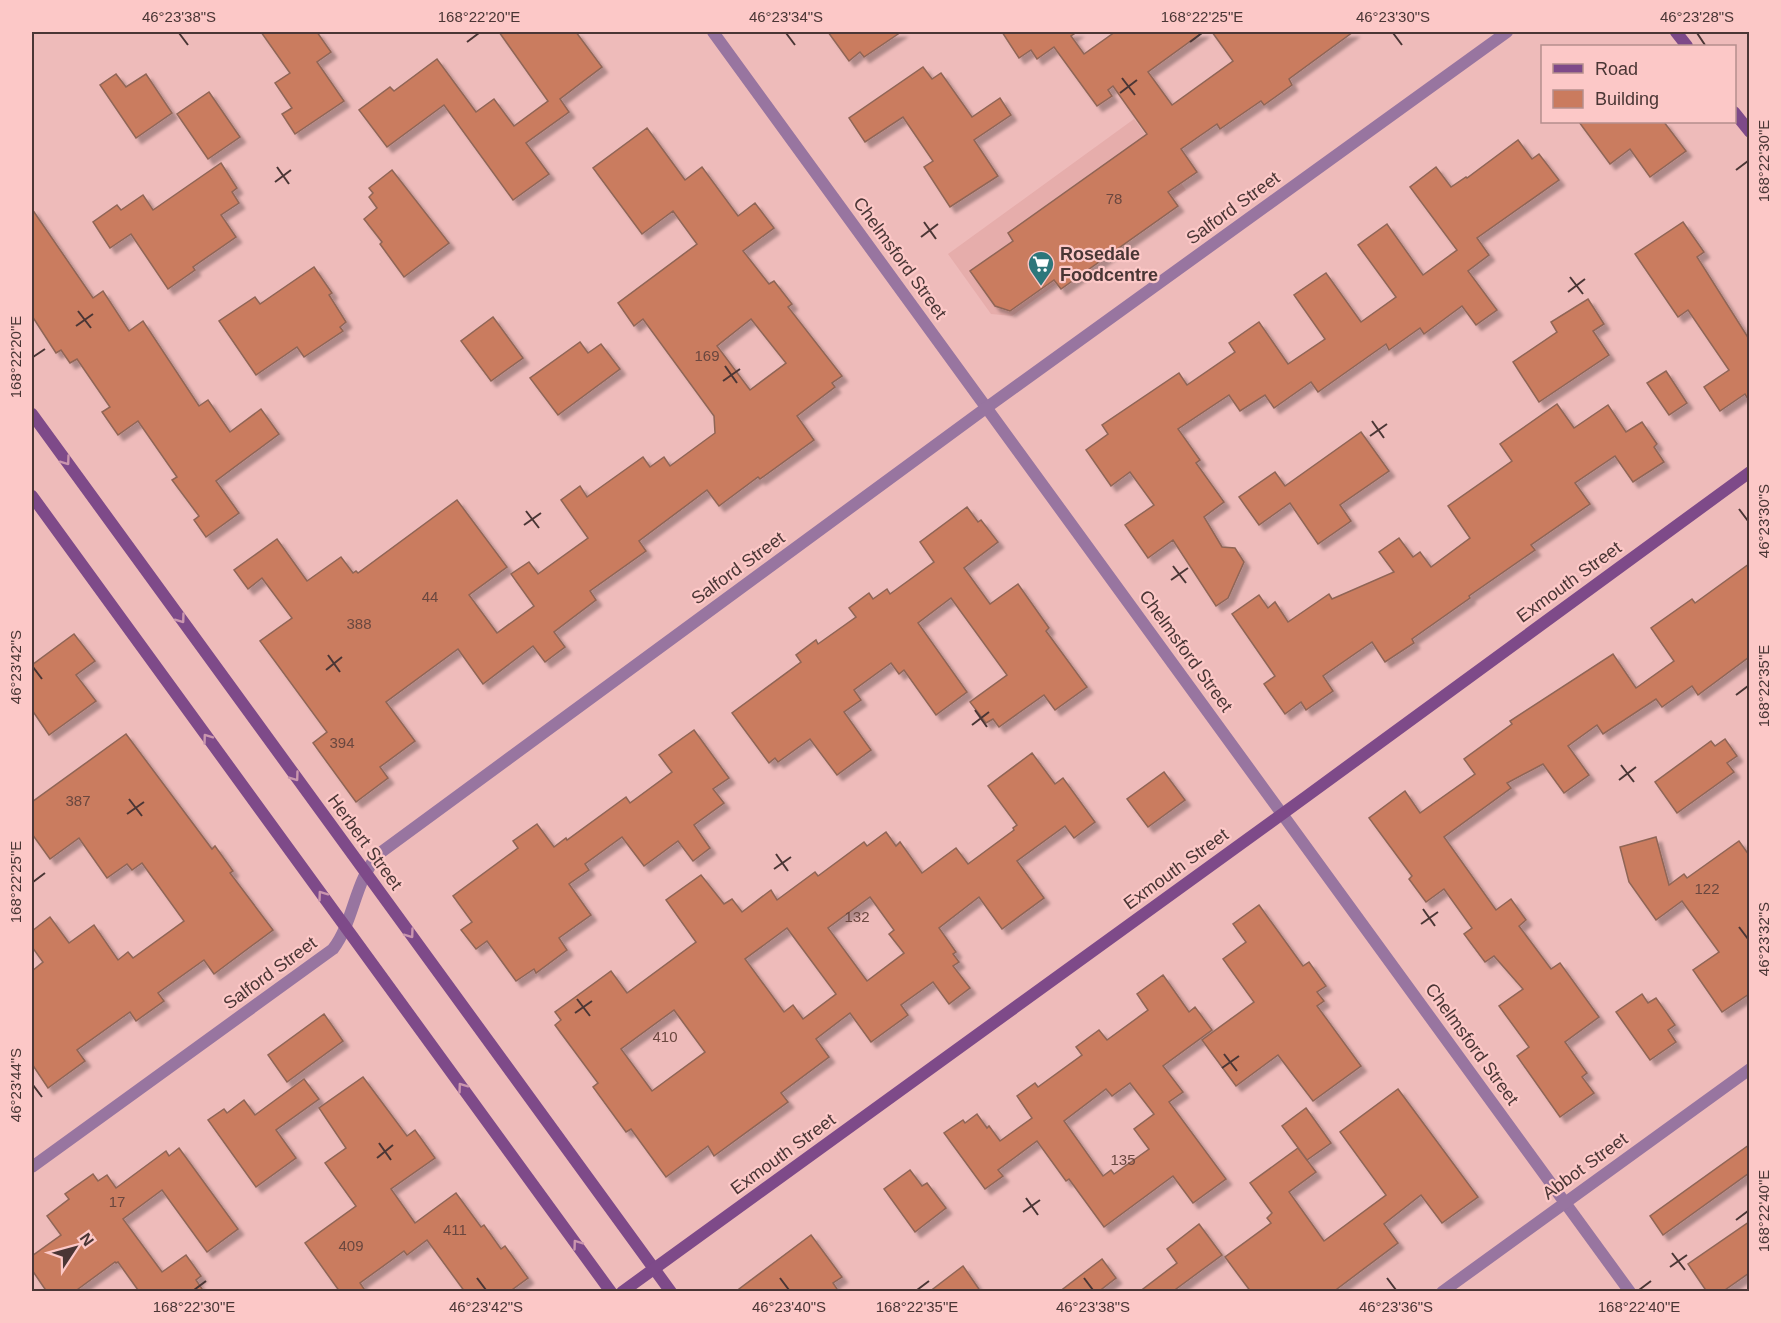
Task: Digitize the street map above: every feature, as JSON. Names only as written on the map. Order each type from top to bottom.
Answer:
[{"type":"street","name":"Chelmsford Street","points":[[712,32],[1630,1292]]},
{"type":"street","name":"Salford Street","points":[[32,1167],[333,949],[346,928],[365,873],[380,853],[986,408],[1507,32]]},
{"type":"street","points":[[1676,32],[1686,45]]},
{"type":"street","points":[[1736,115],[1749,132]]},
{"type":"street","name":"Herbert Street","points":[[32,414],[671,1292]]},
{"type":"street","name":"Exmouth Street","points":[[622,1292],[1749,472]]},
{"type":"street","points":[[32,496],[611,1292]]},
{"type":"street","name":"Abbot Street","points":[[1442,1292],[1749,1069]]},
{"type":"shaded area","points":[[1134,119],[1186,190],[1012,316],[991,314],[948,254]]},
{"type":"building","points":[[261,32],[317,32],[331,52],[317,62],[344,101],[295,134],[282,114],[292,108],[275,83],[290,73]]},
{"type":"building","points":[[499,32],[576,32],[602,67],[560,99],[569,112],[526,143],[549,174],[513,200],[444,105],[387,147],[359,110],[390,87],[394,91],[437,59],[476,112],[494,99],[514,126],[548,101]]},
{"type":"building","points":[[828,32],[901,32],[864,57],[860,52],[849,61]]},
{"type":"building","points":[[1002,32],[1077,32],[1071,36],[1084,54],[1115,32],[1203,32],[1148,72],[1172,105],[1233,61],[1212,32],[1353,32],[1289,79],[1292,85],[1264,105],[1261,101],[1220,129],[1217,124],[1181,149],[1197,172],[1168,192],[1178,206],[1061,289],[1054,280],[1010,311],[995,306],[970,271],[1013,241],[1008,233],[1147,134],[1113,86],[1108,90],[1112,96],[1097,106],[1054,47],[1037,59],[1031,50],[1019,58]]},
{"type":"building","points":[[923,67],[932,79],[941,73],[972,117],[1000,98],[1011,115],[974,140],[998,176],[950,207],[924,167],[933,161],[903,117],[865,142],[849,118]]},
{"type":"building","points":[[116,74],[126,87],[146,74],[172,113],[136,138],[100,85]]},
{"type":"building","points":[[209,92],[240,137],[208,159],[177,114]]},
{"type":"building","points":[[1580,123],[1665,123],[1686,151],[1650,177],[1630,149],[1610,164]]},
{"type":"building","points":[[647,128],[685,180],[702,167],[738,216],[755,203],[774,228],[743,251],[769,284],[774,281],[792,304],[788,307],[842,376],[832,383],[835,387],[797,416],[814,440],[719,506],[707,490],[639,541],[646,551],[590,591],[596,600],[554,632],[565,647],[545,662],[533,646],[483,684],[458,649],[386,702],[415,741],[380,767],[388,778],[356,802],[313,743],[327,732],[260,641],[292,618],[262,578],[248,589],[234,570],[277,539],[307,581],[341,557],[353,573],[356,571],[358,573],[457,500],[507,567],[469,595],[497,633],[534,606],[511,574],[529,562],[538,574],[588,538],[561,500],[580,486],[587,497],[643,457],[650,467],[664,457],[670,466],[715,433],[714,416],[643,319],[634,326],[618,303],[697,244],[673,211],[642,234],[593,168]],"holes":[[[751,319],[786,363],[750,390],[717,346]]]},
{"type":"building","points":[[1518,140],[1532,159],[1539,154],[1559,180],[1477,238],[1489,255],[1468,271],[1497,310],[1476,325],[1462,306],[1424,334],[1420,328],[1389,350],[1386,344],[1318,392],[1311,382],[1274,408],[1265,395],[1240,411],[1229,395],[1178,429],[1200,460],[1196,463],[1224,502],[1204,517],[1222,547],[1235,548],[1244,562],[1228,598],[1216,606],[1173,540],[1148,558],[1125,525],[1154,505],[1130,472],[1111,486],[1086,450],[1108,434],[1102,425],[1179,373],[1187,385],[1235,352],[1229,343],[1259,322],[1288,364],[1325,339],[1294,295],[1326,273],[1361,322],[1396,297],[1358,245],[1387,224],[1423,275],[1457,250],[1410,187],[1436,167],[1451,187],[1467,178]]},
{"type":"building","points":[[221,163],[237,188],[232,192],[239,203],[221,215],[236,237],[193,267],[195,270],[168,289],[131,234],[110,248],[93,222],[117,205],[121,210],[143,195],[153,210]]},
{"type":"building","points":[[392,170],[449,243],[404,277],[364,219],[377,208],[369,197],[373,193],[369,188]]},
{"type":"building","points":[[32,209],[93,298],[103,291],[129,331],[143,321],[199,406],[208,400],[230,432],[261,409],[279,434],[216,481],[239,513],[206,537],[194,520],[199,516],[172,480],[177,477],[138,421],[118,435],[102,412],[110,407],[77,359],[70,363],[61,350],[56,353],[32,316]]},
{"type":"building","points":[[1683,222],[1704,252],[1697,257],[1749,339],[1749,401],[1745,394],[1720,411],[1704,387],[1729,370],[1688,310],[1678,317],[1635,254]]},
{"type":"building","points":[[314,267],[332,293],[329,295],[346,322],[340,327],[343,331],[304,357],[297,347],[256,375],[219,321],[255,297],[260,304]]},
{"type":"building","points":[[1588,299],[1604,324],[1593,331],[1609,355],[1539,402],[1513,362],[1557,332],[1551,322]]},
{"type":"building","points":[[493,317],[523,358],[491,381],[461,341]]},
{"type":"building","points":[[580,342],[588,353],[601,344],[620,369],[558,415],[530,378]]},
{"type":"building","points":[[1666,371],[1687,403],[1669,415],[1647,383]]},
{"type":"building","points":[[1557,404],[1574,428],[1608,405],[1626,432],[1642,422],[1657,444],[1654,447],[1664,462],[1633,482],[1615,456],[1575,483],[1590,504],[1531,545],[1535,550],[1469,596],[1470,598],[1412,639],[1414,643],[1385,662],[1372,642],[1323,676],[1333,691],[1306,710],[1301,702],[1285,714],[1264,684],[1275,676],[1232,614],[1259,595],[1268,608],[1275,602],[1288,622],[1329,594],[1332,599],[1394,572],[1379,552],[1399,538],[1413,557],[1420,552],[1431,567],[1470,538],[1448,506],[1512,461],[1500,444]]},
{"type":"building","points":[[1361,432],[1389,471],[1340,505],[1351,521],[1318,544],[1290,503],[1259,525],[1239,497],[1275,472],[1285,486]]},
{"type":"building","points":[[967,507],[978,522],[981,520],[998,542],[964,568],[990,604],[1018,584],[1049,628],[1046,631],[1087,687],[1055,710],[1044,695],[999,727],[993,719],[986,723],[970,702],[1007,675],[951,598],[918,623],[967,692],[936,715],[904,670],[899,674],[891,663],[854,690],[861,700],[844,712],[871,750],[837,775],[810,739],[778,762],[775,758],[769,763],[732,713],[801,662],[796,655],[816,640],[818,644],[856,617],[849,608],[869,593],[873,599],[887,589],[890,594],[934,562],[920,542]]},
{"type":"building","points":[[1749,564],[1749,657],[1698,695],[1692,686],[1662,707],[1656,699],[1603,734],[1597,725],[1568,746],[1589,775],[1564,793],[1543,764],[1507,783],[1511,788],[1444,837],[1496,910],[1511,899],[1526,920],[1519,926],[1551,969],[1560,963],[1599,1017],[1565,1042],[1587,1073],[1582,1077],[1594,1093],[1560,1117],[1517,1056],[1529,1047],[1499,1006],[1523,989],[1494,956],[1485,962],[1464,934],[1472,928],[1444,889],[1426,902],[1409,879],[1412,876],[1369,818],[1405,791],[1420,813],[1475,774],[1464,759],[1512,724],[1510,721],[1613,654],[1636,688],[1674,661],[1651,628],[1692,599],[1695,603]]},
{"type":"building","points":[[74,634],[95,661],[76,675],[96,701],[49,735],[32,710],[32,665]]},
{"type":"building","points":[[694,730],[729,778],[713,789],[724,803],[694,825],[710,848],[693,861],[678,841],[644,866],[622,837],[585,864],[589,870],[569,884],[591,915],[559,938],[567,950],[536,973],[534,969],[516,981],[487,941],[476,949],[461,930],[472,922],[453,896],[518,848],[513,841],[537,824],[554,847],[626,797],[630,803],[672,772],[659,755]]},
{"type":"building","points":[[126,734],[212,849],[215,846],[233,871],[230,873],[273,930],[214,974],[204,960],[158,993],[164,1001],[136,1021],[130,1012],[77,1050],[85,1061],[48,1088],[32,1064],[32,971],[43,962],[32,947],[32,931],[50,917],[69,943],[94,925],[118,960],[128,952],[133,958],[184,921],[142,863],[132,870],[127,864],[107,878],[79,838],[50,859],[32,834],[32,802]]},
{"type":"building","points":[[1725,739],[1737,756],[1727,763],[1734,772],[1677,813],[1655,782],[1711,741],[1715,746]]},
{"type":"building","points":[[1032,753],[1055,784],[1063,778],[1095,822],[1074,838],[1065,826],[1017,861],[1044,898],[1002,929],[979,897],[939,928],[956,952],[953,954],[959,962],[953,966],[970,988],[949,1004],[933,982],[901,1005],[908,1015],[871,1042],[850,1013],[816,1039],[829,1057],[781,1093],[788,1102],[714,1156],[708,1146],[666,1177],[631,1129],[626,1132],[593,1087],[598,1083],[555,1025],[561,1020],[555,1012],[611,971],[627,993],[696,942],[666,900],[701,875],[724,904],[732,899],[742,912],[771,890],[777,900],[815,872],[818,876],[864,842],[867,846],[886,832],[896,846],[900,842],[922,873],[956,848],[968,864],[1014,830],[1013,828],[1017,825],[988,786]],"holes":[[[870,897],[894,930],[889,934],[904,953],[867,981],[828,928]],[[787,928],[836,994],[803,1019],[793,1005],[784,1012],[745,959]],[[674,1010],[705,1052],[652,1091],[621,1049]]]},
{"type":"building","points":[[1164,772],[1185,800],[1148,827],[1127,799]]},
{"type":"building","points":[[1656,837],[1669,885],[1684,874],[1687,878],[1739,841],[1749,855],[1749,994],[1722,1012],[1693,970],[1719,952],[1682,901],[1656,920],[1629,882],[1620,847]]},
{"type":"building","points":[[1259,905],[1303,966],[1309,962],[1326,986],[1317,992],[1324,1001],[1317,1006],[1361,1066],[1313,1101],[1278,1055],[1236,1086],[1202,1040],[1254,1002],[1223,959],[1246,942],[1233,924]]},
{"type":"building","points":[[1163,975],[1189,1012],[1195,1007],[1212,1030],[1163,1066],[1183,1092],[1169,1102],[1226,1179],[1193,1203],[1173,1176],[1104,1227],[1069,1179],[1066,1181],[1037,1141],[998,1170],[1003,1176],[985,1189],[944,1133],[963,1120],[965,1123],[977,1114],[1000,1141],[1032,1118],[1017,1096],[1035,1083],[1038,1087],[1082,1055],[1076,1047],[1099,1030],[1107,1040],[1148,1010],[1137,994]],"holes":[[[1130,1083],[1154,1114],[1134,1129],[1149,1149],[1114,1174],[1111,1170],[1103,1176],[1064,1121],[1106,1089],[1112,1096]]]},
{"type":"building","points":[[1642,994],[1648,1003],[1656,998],[1675,1025],[1668,1030],[1676,1042],[1650,1060],[1616,1012]]},
{"type":"building","points":[[324,1014],[343,1041],[287,1082],[268,1055]]},
{"type":"building","points":[[363,1077],[407,1136],[415,1130],[435,1158],[391,1189],[415,1223],[456,1193],[481,1227],[484,1225],[501,1249],[505,1246],[528,1278],[509,1292],[465,1292],[427,1240],[407,1255],[404,1251],[360,1283],[366,1292],[340,1292],[305,1243],[356,1206],[325,1163],[346,1148],[319,1108]]},
{"type":"building","points":[[304,1079],[319,1099],[276,1130],[296,1158],[256,1187],[208,1120],[224,1109],[227,1113],[244,1100],[255,1115]]},
{"type":"building","points":[[1398,1089],[1478,1197],[1442,1223],[1421,1195],[1384,1224],[1398,1243],[1333,1292],[1251,1292],[1225,1257],[1271,1223],[1267,1218],[1272,1213],[1250,1183],[1298,1148],[1316,1172],[1289,1192],[1324,1241],[1386,1195],[1340,1132]]},
{"type":"building","points":[[1306,1108],[1331,1143],[1307,1160],[1282,1126]]},
{"type":"building","points":[[1749,1145],[1749,1173],[1663,1235],[1650,1216]]},
{"type":"building","points":[[179,1148],[238,1229],[207,1252],[162,1190],[123,1219],[162,1272],[186,1255],[201,1276],[196,1280],[204,1292],[136,1292],[138,1290],[118,1262],[115,1262],[74,1292],[47,1292],[32,1270],[32,1256],[61,1235],[47,1216],[69,1199],[65,1194],[93,1174],[98,1181],[107,1175],[116,1188],[166,1151],[169,1156]]},
{"type":"building","points":[[910,1170],[922,1186],[927,1183],[946,1208],[915,1232],[884,1189]]},
{"type":"building","points":[[1749,1222],[1749,1273],[1722,1292],[1707,1292],[1688,1264]]},
{"type":"building","points":[[1199,1224],[1222,1255],[1172,1292],[1139,1292],[1177,1263],[1167,1249]]},
{"type":"building","points":[[811,1235],[842,1277],[833,1283],[839,1292],[735,1292]]},
{"type":"building","points":[[1102,1259],[1116,1278],[1098,1292],[1059,1292]]},
{"type":"building","points":[[963,1266],[981,1292],[929,1292]]},
{"type":"place","name":"Rosedale Foodcentre","points":[[1041,287]]}]
